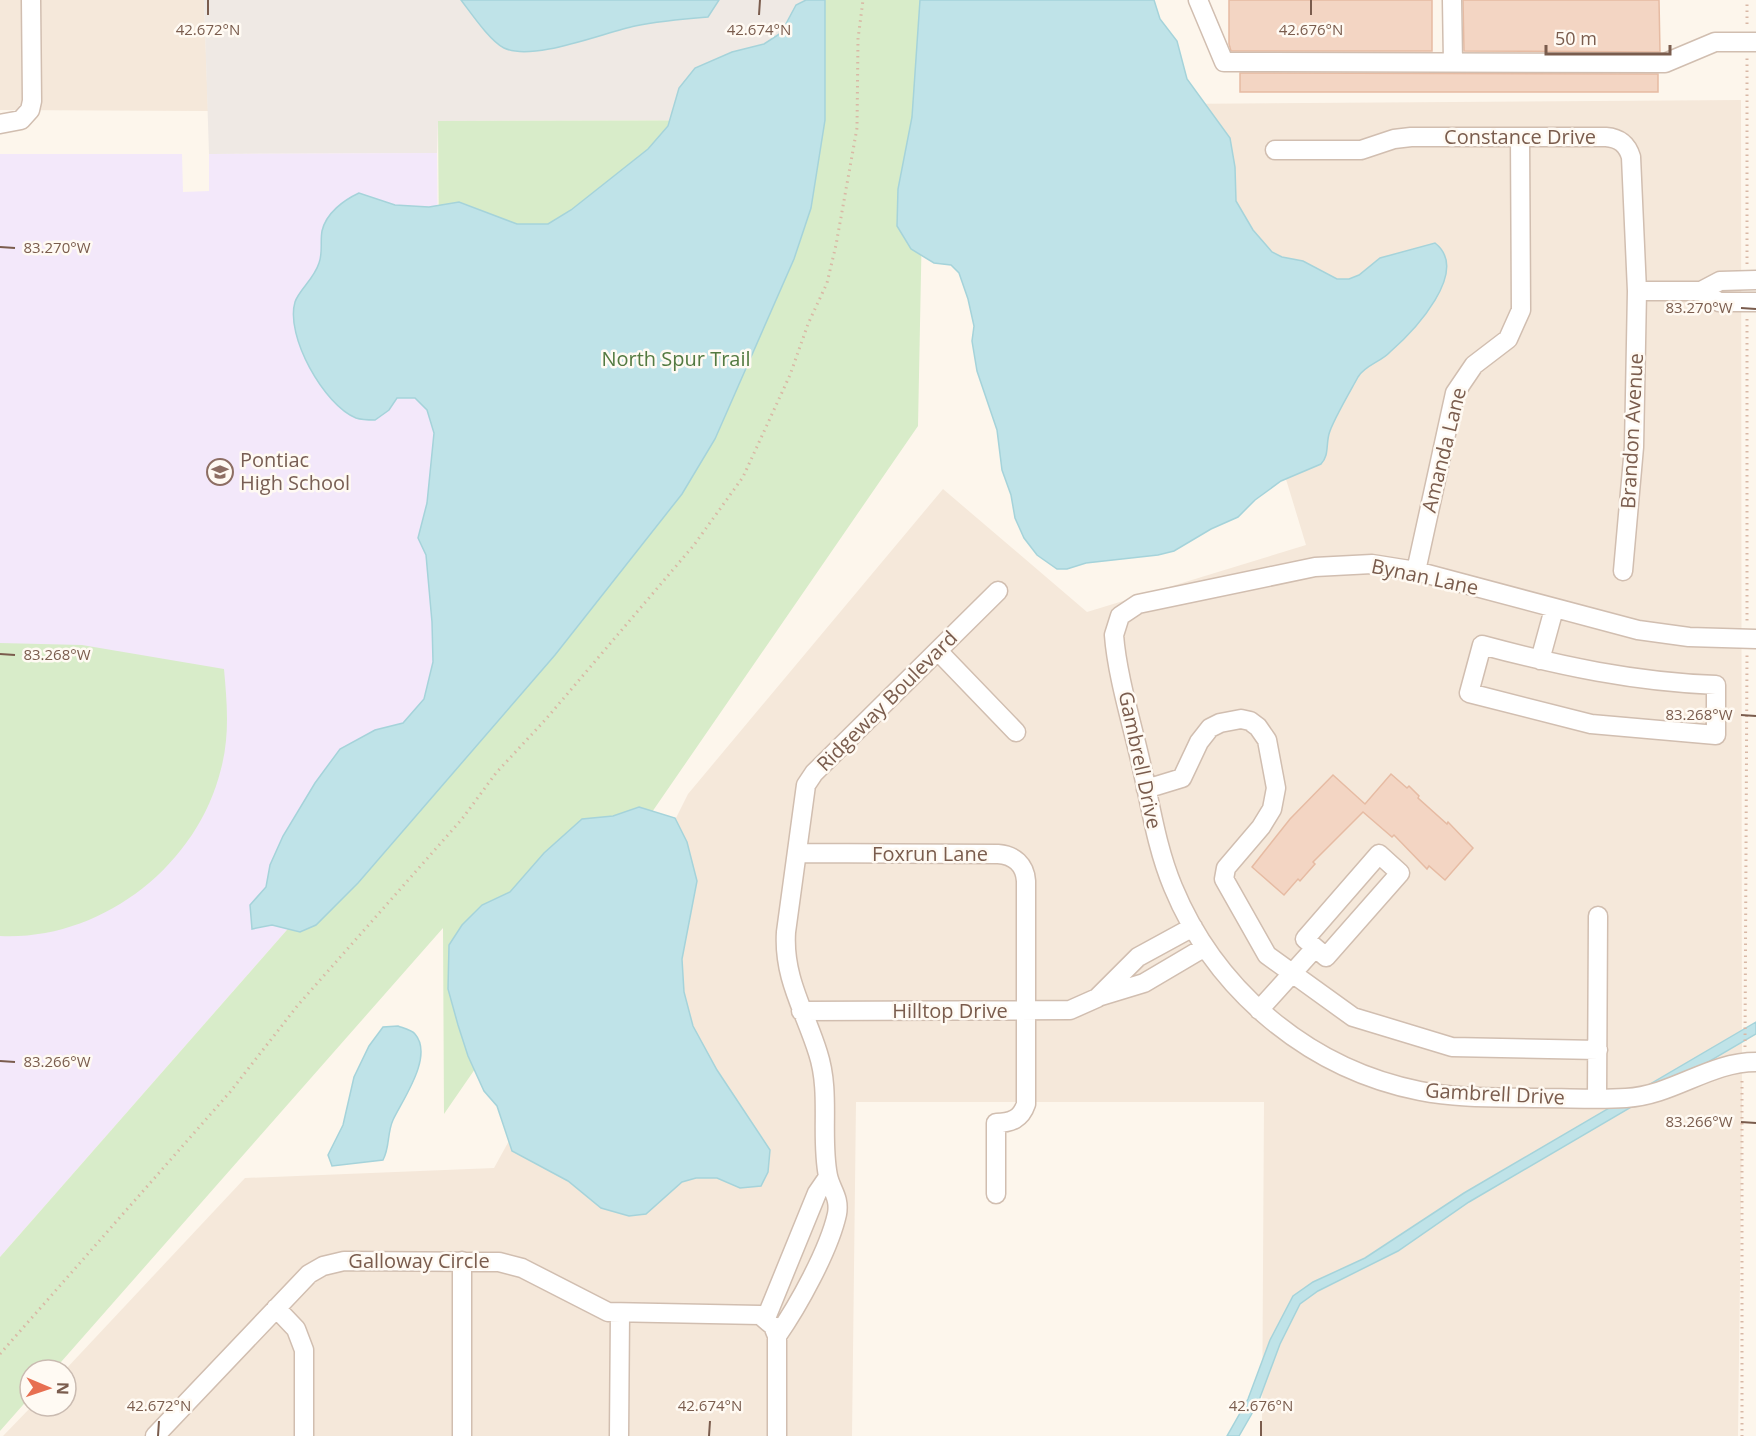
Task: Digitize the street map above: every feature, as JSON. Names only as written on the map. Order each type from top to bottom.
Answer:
[{"type":"street","points":[[0,124],[13,124],[25,117],[32,101],[31,0]]},
{"type":"street","points":[[1198,0],[1224,62],[1665,63],[1715,42],[1751,42]]},
{"type":"street","points":[[1452,0],[1453,63]]},
{"type":"street","name":"Amanda Lane","points":[[1416,571],[1455,393],[1474,365],[1508,339],[1521,310],[1520,137]]},
{"type":"street","name":"Constance Drive","points":[[1275,150],[1361,150],[1402,138],[1610,137],[1619,140],[1628,149],[1631,157],[1637,291]]},
{"type":"street","points":[[1637,291],[1701,291],[1720,281],[1751,280]]},
{"type":"street","name":"Brandon Avenue","points":[[1623,571],[1634,447],[1637,291]]},
{"type":"street","points":[[1701,291],[1719,302],[1751,302]]},
{"type":"street","name":"Bynan Lane","points":[[1114,639],[1118,618],[1127,609],[1138,604],[1326,565],[1372,564],[1416,571],[1647,632],[1689,637],[1752,639]]},
{"type":"street","name":"Ridgeway Boulevard","points":[[777,1336],[798,1307],[836,1216],[837,1194],[828,1177],[822,1070],[789,977],[785,948],[804,790],[810,777],[998,591]]},
{"type":"street","points":[[1540,660],[1554,609]]},
{"type":"street","name":"Gambrell Drive","points":[[1114,639],[1163,860],[1193,927],[1205,947],[1233,984],[1288,1034],[1330,1059],[1371,1078],[1404,1088],[1475,1097],[1636,1097],[1661,1093],[1720,1066],[1750,1062]]},
{"type":"street","points":[[1482,645],[1540,660],[1622,678],[1716,685],[1716,735],[1591,724],[1469,693],[1482,645]]},
{"type":"street","points":[[938,651],[1016,732]]},
{"type":"street","points":[[1146,789],[1182,778],[1199,742],[1215,725],[1241,719],[1250,721],[1258,727],[1267,740],[1275,778],[1275,799],[1267,818],[1226,868],[1224,879],[1267,955],[1353,1017],[1452,1047],[1598,1050]]},
{"type":"street","name":"Foxrun Lane","points":[[797,854],[998,854],[1014,858],[1022,865],[1026,875],[1026,1011]]},
{"type":"street","points":[[1379,854],[1400,873],[1326,957],[1315,948],[1305,939],[1379,854]]},
{"type":"street","points":[[1597,1098],[1598,916]]},
{"type":"street","name":"Hilltop Drive","points":[[1097,998],[1138,957],[1193,927]]},
{"type":"street","name":"Hilltop Drive","points":[[801,1011],[1070,1010],[1097,998],[1144,983],[1205,947]]},
{"type":"street","points":[[1259,1010],[1315,948]]},
{"type":"street","points":[[996,1194],[996,1123],[1013,1121],[1019,1117],[1026,1104],[1026,1011]]},
{"type":"street","points":[[777,1436],[777,1336],[773,1326],[766,1318],[817,1193],[828,1177]]},
{"type":"street","points":[[462,1261],[462,1436]]},
{"type":"street","name":"Galloway Circle","points":[[155,1436],[309,1274],[333,1262],[491,1261],[514,1265],[598,1308],[620,1313],[749,1313],[766,1318]]},
{"type":"street","points":[[276,1308],[296,1329],[304,1350],[304,1436]]},
{"type":"street","points":[[619,1436],[620,1313]]},
{"type":"path","points":[[0,1354],[230,1092],[298,1005],[462,819],[503,764],[546,719],[694,545],[743,477],[790,375],[808,324],[827,283],[857,128],[858,39],[863,0]]},
{"type":"path","points":[[1747,0],[1751,42],[1751,280]]},
{"type":"path","points":[[1742,1436],[1750,1062],[1751,302]]},
{"type":"shaded area","points":[[0,0],[204,0],[208,111],[0,110]]},
{"type":"shaded area","points":[[204,0],[812,0],[812,120],[438,121],[437,153],[209,154]]},
{"type":"shaded area","points":[[1741,100],[1742,1122],[1738,1436],[1262,1436],[1264,1102],[856,1102],[852,1436],[3,1436],[20,1418],[78,1418],[76,1358],[245,1178],[494,1168],[568,1034],[688,794],[943,489],[1087,612],[1306,545],[1172,104]]},
{"type":"shaded area","name":"Pontiac High School","points":[[437,153],[443,752],[0,1257],[0,154],[182,154],[183,192],[209,191],[209,154]]},
{"type":"green space","name":"North Spur Trail","points":[[812,0],[945,0],[924,121],[918,426],[444,1114],[443,928],[65,1358],[18,1358],[18,1411],[0,1431],[0,1257],[443,752],[438,121],[812,120]]},
{"type":"green space","points":[[0,643],[82,645],[224,669],[227,719],[224,756],[209,805],[190,837],[167,866],[139,891],[108,911],[73,926],[37,934],[0,936]]},
{"type":"water","points":[[461,0],[719,0],[708,17],[644,24],[550,49],[517,51],[504,48],[493,39]]},
{"type":"water","points":[[806,0],[825,0],[825,120],[811,208],[794,259],[715,439],[682,494],[555,655],[358,883],[316,925],[300,932],[272,925],[252,929],[250,905],[266,887],[270,865],[283,836],[315,783],[340,749],[375,730],[403,723],[424,699],[433,662],[426,555],[418,538],[427,503],[434,433],[427,410],[415,398],[397,398],[389,410],[375,420],[356,418],[344,411],[320,385],[301,350],[296,333],[293,316],[295,302],[319,263],[322,231],[327,218],[347,199],[359,193],[395,205],[429,207],[459,202],[517,224],[548,224],[571,210],[648,149],[668,126],[679,88],[695,68],[732,52],[764,44],[781,33],[796,5]]},
{"type":"water","points":[[920,0],[1154,0],[1160,19],[1177,41],[1187,79],[1230,138],[1235,167],[1236,201],[1253,230],[1272,252],[1282,257],[1303,261],[1337,279],[1349,279],[1359,275],[1380,258],[1435,243],[1444,255],[1447,269],[1435,300],[1400,342],[1358,377],[1331,429],[1324,461],[1321,464],[1281,481],[1255,500],[1238,517],[1211,529],[1174,551],[1158,555],[1086,563],[1067,569],[1057,569],[1037,555],[1024,538],[1015,518],[1011,495],[1002,470],[997,430],[977,371],[972,341],[974,326],[959,273],[951,265],[934,263],[911,249],[897,226],[898,189],[912,117]]},
{"type":"water","points":[[639,807],[675,818],[687,842],[697,881],[682,959],[684,992],[693,1026],[717,1070],[770,1150],[768,1172],[761,1186],[740,1188],[717,1178],[696,1178],[682,1182],[646,1214],[629,1216],[601,1208],[568,1181],[512,1151],[497,1106],[484,1091],[468,1056],[458,1025],[448,989],[449,945],[462,925],[482,905],[510,892],[544,853],[582,819],[613,816]]},
{"type":"water","points":[[1756,1022],[1756,1034],[1469,1202],[1398,1251],[1318,1291],[1300,1304],[1280,1344],[1258,1403],[1239,1436],[1227,1436],[1248,1399],[1270,1340],[1293,1296],[1313,1282],[1365,1258],[1464,1193]]},
{"type":"water","points":[[398,1026],[415,1034],[420,1043],[421,1054],[415,1077],[391,1125],[383,1160],[332,1166],[328,1155],[343,1125],[354,1077],[369,1046],[383,1027]]},
{"type":"building","points":[[1229,0],[1432,0],[1432,51],[1231,51]]},
{"type":"building","points":[[1463,0],[1659,0],[1660,52],[1464,51]]},
{"type":"building","points":[[1240,73],[1658,74],[1658,92],[1240,92]]},
{"type":"building","points":[[1391,774],[1407,788],[1409,786],[1419,796],[1418,798],[1447,824],[1448,822],[1473,848],[1445,880],[1429,866],[1427,869],[1394,835],[1392,837],[1363,812],[1313,862],[1315,864],[1300,881],[1298,879],[1284,895],[1252,867],[1290,819],[1333,775],[1365,804]]},
{"type":"place","name":"Pontiac High School","points":[[220,472]]}]
